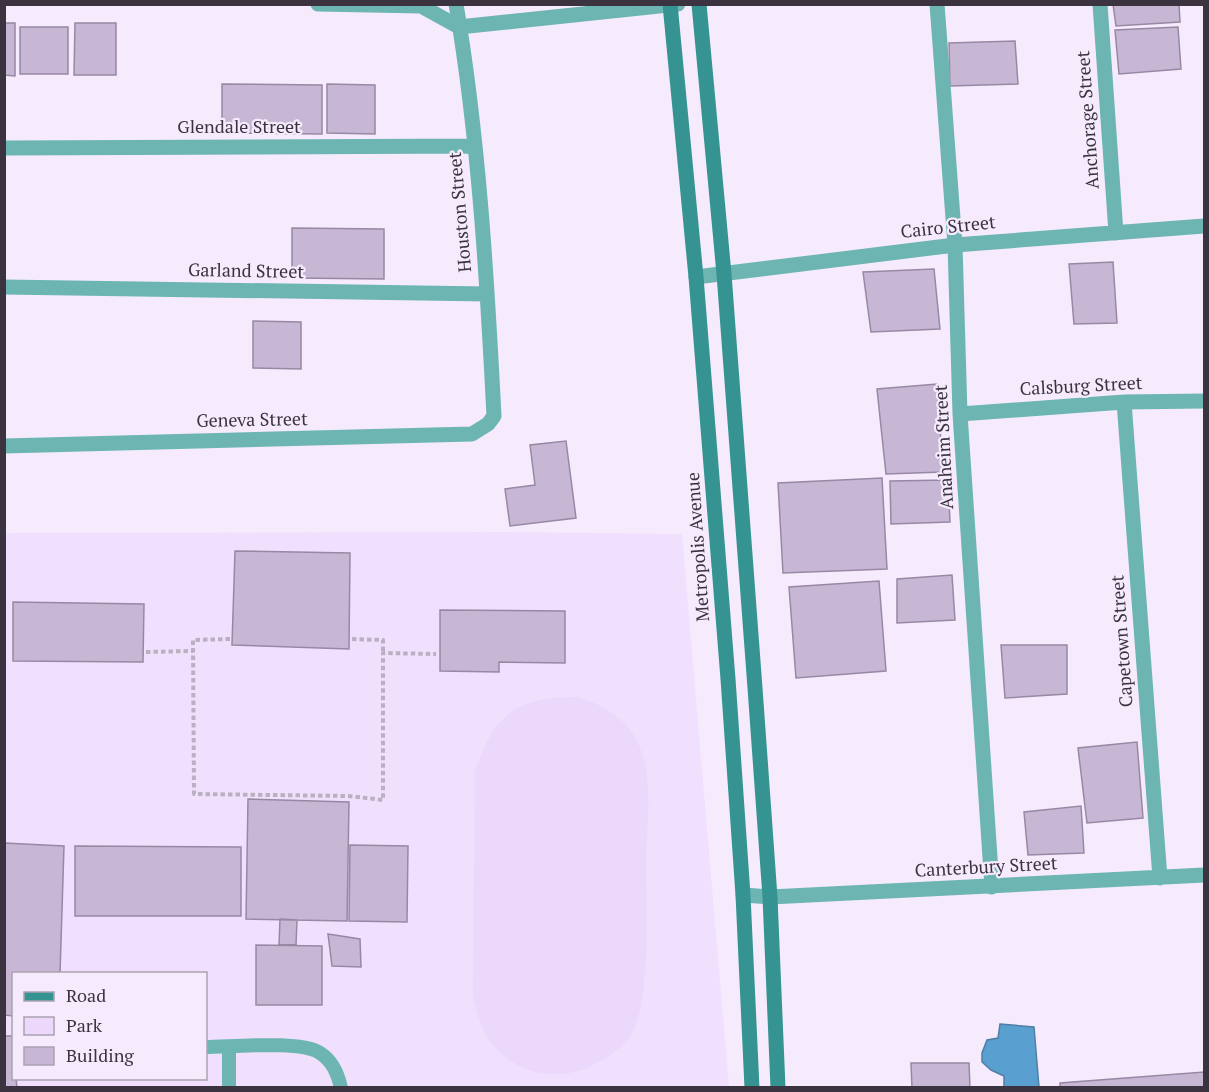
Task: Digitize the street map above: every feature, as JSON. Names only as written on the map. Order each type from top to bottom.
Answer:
[{"type":"main road","points":[[699,4],[724,274],[770,897],[778,1088]]},
{"type":"main road","name":"Metropolis Avenue","points":[[673,5],[743,896],[752,1088]]},
{"type":"street","points":[[318,4],[423,5],[459,27],[673,5]]},
{"type":"street","name":"Houston Street","points":[[456,4],[474,146],[487,294],[494,417]]},
{"type":"street","name":"Anaheim Street","points":[[937,4],[955,245],[960,414],[992,887]]},
{"type":"street","name":"Anchorage Street","points":[[1100,4],[1116,233]]},
{"type":"street","name":"Glendale Street","points":[[4,148],[474,146]]},
{"type":"street","name":"Cairo Street","points":[[696,277],[955,245],[1204,226]]},
{"type":"street","name":"Garland Street","points":[[4,287],[487,294]]},
{"type":"street","name":"Calsburg Street","points":[[960,414],[1124,402],[1204,401]]},
{"type":"street","name":"Capetown Street","points":[[1124,402],[1160,878]]},
{"type":"street","name":"Geneva Street","points":[[4,446],[472,434],[488,424],[494,417]]},
{"type":"street","name":"Canterbury Street","points":[[743,896],[770,897],[992,887],[1204,875]]},
{"type":"lane","points":[[207,1047],[292,1046],[320,1052],[338,1071],[341,1088]]},
{"type":"lane","points":[[229,1047],[229,1088]]},
{"type":"path","points":[[230,639],[193,640],[194,794],[350,796],[383,800],[383,640],[352,639]]},
{"type":"path","points":[[146,652],[193,651]]},
{"type":"path","points":[[383,653],[436,654]]},
{"type":"shaded area","points":[[4,533],[682,534],[729,1087],[5,1087]]},
{"type":"green space","points":[[576,697],[602,707],[619,718],[632,733],[644,759],[648,802],[643,994],[633,1032],[623,1045],[609,1056],[586,1068],[558,1074],[543,1073],[516,1064],[493,1045],[482,1028],[473,995],[475,771],[490,736],[510,713],[537,701]]},
{"type":"water","points":[[1000,1024],[1034,1027],[1039,1087],[1004,1087],[1004,1076],[991,1070],[982,1062],[982,1053],[987,1040],[998,1038]]},
{"type":"building","points":[[1113,4],[1179,4],[1180,22],[1116,26]]},
{"type":"building","points":[[4,23],[15,23],[15,76],[4,75]]},
{"type":"building","points":[[75,23],[116,23],[116,75],[74,75]]},
{"type":"building","points":[[20,27],[68,27],[68,74],[20,74]]},
{"type":"building","points":[[1178,27],[1181,69],[1119,74],[1115,30]]},
{"type":"building","points":[[1015,41],[1018,84],[950,86],[949,43]]},
{"type":"building","points":[[222,84],[322,85],[322,134],[222,133]]},
{"type":"building","points":[[327,84],[375,85],[375,134],[327,133]]},
{"type":"building","points":[[292,228],[384,229],[384,279],[292,278]]},
{"type":"building","points":[[1113,262],[1117,323],[1074,324],[1069,264]]},
{"type":"building","points":[[934,269],[940,329],[871,332],[863,272]]},
{"type":"building","points":[[253,321],[301,322],[301,369],[253,368]]},
{"type":"building","points":[[937,384],[943,472],[886,474],[877,389]]},
{"type":"building","points":[[566,441],[576,518],[510,526],[505,489],[535,485],[530,445]]},
{"type":"building","points":[[882,478],[887,569],[783,573],[778,483]]},
{"type":"building","points":[[948,480],[950,522],[891,524],[890,481]]},
{"type":"building","points":[[235,551],[350,553],[349,649],[232,645]]},
{"type":"building","points":[[952,575],[955,620],[897,623],[897,579]]},
{"type":"building","points":[[879,581],[886,671],[796,678],[789,587]]},
{"type":"building","points":[[13,602],[144,604],[143,662],[13,661]]},
{"type":"building","points":[[440,610],[565,611],[565,663],[499,662],[499,672],[440,671]]},
{"type":"building","points":[[1001,645],[1067,645],[1067,694],[1005,698]]},
{"type":"building","points":[[1137,742],[1143,818],[1087,823],[1078,748]]},
{"type":"building","points":[[248,799],[349,802],[347,921],[246,919]]},
{"type":"building","points":[[1081,806],[1084,853],[1028,855],[1024,812]]},
{"type":"building","points":[[4,843],[64,846],[60,972],[12,972],[12,1016],[4,1015]]},
{"type":"building","points":[[350,845],[408,846],[407,922],[349,921]]},
{"type":"building","points":[[75,846],[241,847],[241,916],[75,916]]},
{"type":"building","points":[[280,919],[297,920],[296,945],[279,945]]},
{"type":"building","points":[[328,934],[360,939],[361,967],[332,966]]},
{"type":"building","points":[[256,945],[322,946],[322,1005],[256,1005]]},
{"type":"building","points":[[4,1036],[12,1036],[12,1080],[16,1080],[17,1088],[4,1088]]},
{"type":"building","points":[[911,1063],[969,1063],[970,1088],[912,1088]]},
{"type":"building","points":[[1204,1072],[1204,1088],[1060,1088],[1060,1083]]}]
